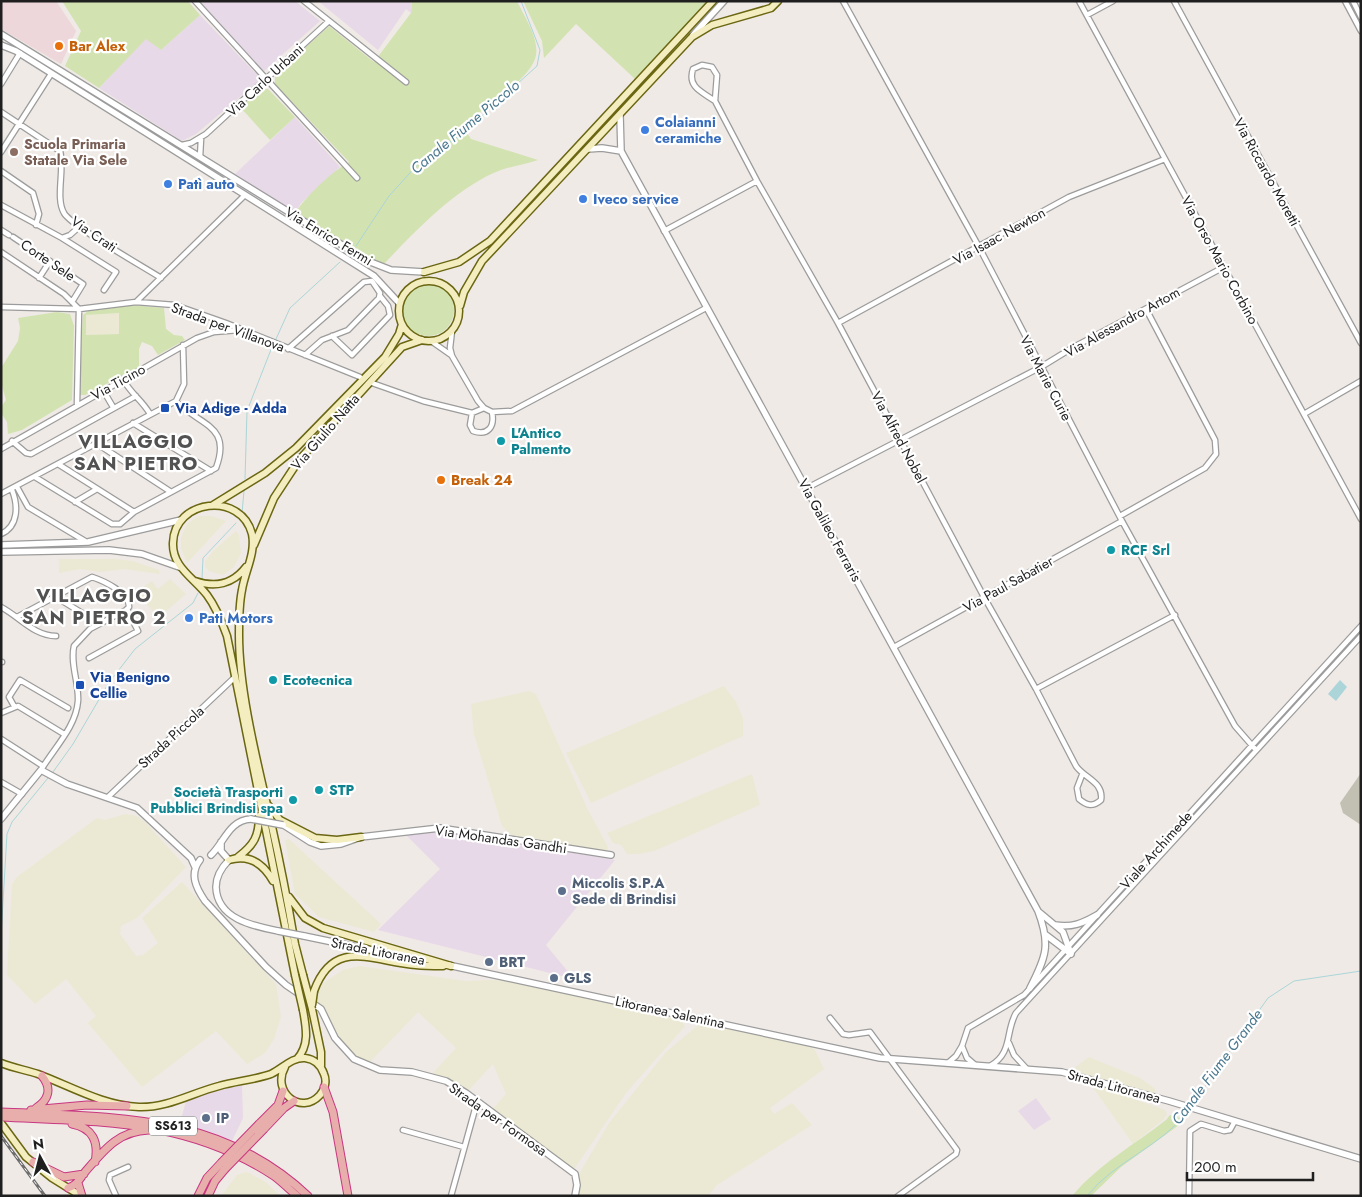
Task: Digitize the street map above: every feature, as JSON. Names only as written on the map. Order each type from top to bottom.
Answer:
[{"type":"highway","points":[[1,1117],[22,1115],[41,1105],[48,1094],[48,1086],[42,1076]]},
{"type":"highway","points":[[324,1087],[333,1112],[348,1196]]},
{"type":"highway","points":[[262,1127],[278,1105],[283,1091]]},
{"type":"highway","points":[[198,1196],[207,1178],[223,1166],[262,1127],[294,1101]]},
{"type":"highway","points":[[34,1109],[87,1105],[127,1106]]},
{"type":"highway","points":[[1,1112],[22,1115]]},
{"type":"highway","name":"SS613","points":[[22,1115],[52,1120],[137,1125],[172,1131],[225,1149],[275,1177],[296,1195]]},
{"type":"highway","name":"SS613","points":[[22,1115],[138,1119],[201,1133],[228,1144],[278,1170],[308,1196]]},
{"type":"highway","points":[[52,1120],[78,1125],[93,1134],[96,1143],[95,1162]]},
{"type":"highway","points":[[68,1188],[78,1183],[113,1142],[128,1132],[172,1131]]},
{"type":"highway","points":[[33,1162],[64,1176],[73,1177],[84,1174]]},
{"type":"highway","points":[[208,1196],[223,1166]]},
{"type":"highway","points":[[68,1188],[69,1181],[73,1177]]},
{"type":"highway","points":[[78,1183],[81,1196]]},
{"type":"main road","name":"Via Enrico Fermi","points":[[424,272],[458,262],[490,241],[713,1]]},
{"type":"main road","points":[[460,306],[452,290],[435,281],[424,272],[417,282],[403,294],[400,303],[402,324],[407,332],[422,340],[431,341],[443,338],[452,330],[460,316],[460,306],[464,292],[482,261],[692,37],[712,25],[770,8],[778,1]]},
{"type":"main road","points":[[417,282],[435,281]]},
{"type":"main road","name":"Via Giulio Natta","points":[[213,505],[265,473],[296,448],[385,358],[396,340],[402,324]]},
{"type":"main road","name":"Via Giulio Natta","points":[[253,546],[274,498],[299,460],[402,347],[422,340]]},
{"type":"main road","points":[[1,1063],[42,1076],[105,1101],[127,1106],[149,1107],[166,1104],[217,1086],[267,1075],[297,1059],[302,1053],[306,1042],[303,1010],[276,889],[235,677],[222,621],[208,596],[180,568],[174,556],[172,543],[175,531],[181,520],[201,506],[213,505],[225,507],[237,513],[246,522],[252,533],[253,546],[241,592],[239,651],[266,801],[321,1052],[321,1066],[325,1076],[321,1094],[309,1102],[294,1101],[283,1091],[281,1079],[285,1066]]},
{"type":"main road","points":[[194,581],[212,585],[231,581],[241,574],[248,564]]},
{"type":"main road","points":[[229,860],[238,857],[250,848],[259,831],[258,798]]},
{"type":"main road","points":[[266,801],[282,823],[320,839],[337,840],[361,837]]},
{"type":"main road","points":[[276,842],[276,825],[282,823]]},
{"type":"main road","points":[[238,857],[252,859],[261,865],[276,889]]},
{"type":"main road","points":[[285,889],[299,913],[316,926],[451,966]]},
{"type":"main road","points":[[312,1009],[314,991],[319,977],[328,966],[351,956],[371,956],[415,965],[451,966]]},
{"type":"main road","points":[[297,1059],[310,1059],[321,1066]]},
{"type":"main road","points":[[1,1122],[33,1162],[81,1196]]},
{"type":"street","points":[[195,1],[356,178]]},
{"type":"street","points":[[304,1],[406,82]]},
{"type":"street","points":[[692,37],[724,1]]},
{"type":"street","name":"Via Marie Curie","points":[[843,1],[979,247],[1122,521],[1234,726],[1256,750]]},
{"type":"street","name":"Via Orso Mario Corbino","points":[[1079,1],[1361,519]]},
{"type":"street","points":[[1087,15],[1113,1]]},
{"type":"street","name":"Via Riccardo Moretti","points":[[1174,1],[1361,343]]},
{"type":"street","points":[[1345,1],[1361,31]]},
{"type":"street","points":[[1353,1],[1361,17]]},
{"type":"street","name":"Via Carlo Urbani","points":[[182,145],[201,138],[329,21]]},
{"type":"street","name":"Via Enrico Fermi","points":[[1,34],[368,262],[391,270],[424,272]]},
{"type":"street","name":"Via Enrico Fermi","points":[[1,44],[20,53],[244,196],[374,276],[400,303]]},
{"type":"street","points":[[1,84],[20,53]]},
{"type":"street","name":"Via Alfred Nobel","points":[[715,101],[717,75],[712,67],[702,65],[693,69],[690,76],[693,85],[715,101],[757,180],[838,323],[984,597],[1082,774],[1094,781],[1102,793],[1101,800],[1095,805],[1089,805],[1079,799],[1078,788],[1082,774]]},
{"type":"street","points":[[1,152],[4,143],[52,74]]},
{"type":"street","name":"Via Crati","points":[[1,112],[60,152],[61,203],[64,214],[79,227],[160,278]]},
{"type":"street","points":[[588,149],[602,148],[621,151],[620,115]]},
{"type":"street","points":[[200,157],[201,138]]},
{"type":"street","name":"Via Galileo Ferraris","points":[[621,151],[1038,911],[1046,935],[1042,967],[1030,988]]},
{"type":"street","name":"Via Isaac Newton","points":[[838,323],[1069,198],[1165,159]]},
{"type":"street","points":[[1,171],[34,193],[39,214],[36,224]]},
{"type":"street","points":[[664,231],[757,180]]},
{"type":"street","points":[[136,302],[244,196]]},
{"type":"street","points":[[1,205],[62,238],[116,272],[104,290]]},
{"type":"street","points":[[62,238],[70,235],[79,227]]},
{"type":"street","name":"Corte Sele","points":[[1,230],[83,284],[72,302]]},
{"type":"street","points":[[1,252],[79,308],[77,404]]},
{"type":"street","points":[[39,278],[50,261]]},
{"type":"street","name":"Via Alessandro Artom","points":[[807,488],[1041,367],[1072,348],[1224,267]]},
{"type":"street","points":[[288,348],[364,282],[372,281],[388,306],[390,315],[352,355],[332,336]]},
{"type":"street","points":[[305,355],[322,340],[348,330],[380,296]]},
{"type":"street","name":"Strada per Villanova","points":[[1,307],[79,308],[136,302],[175,305],[360,377]]},
{"type":"street","points":[[452,330],[450,348],[452,356],[470,390],[484,408],[492,412],[512,411],[706,308]]},
{"type":"street","points":[[1120,516],[1205,468],[1216,454],[1216,440],[1146,309]]},
{"type":"street","name":"Via Ticino","points":[[1,449],[183,345],[214,332],[240,329]]},
{"type":"street","points":[[431,341],[452,356]]},
{"type":"street","points":[[1,494],[176,401],[184,384],[183,345]]},
{"type":"street","points":[[123,379],[128,389],[150,414]]},
{"type":"street","points":[[1304,414],[1361,382]]},
{"type":"street","points":[[372,383],[423,402],[472,413],[484,408]]},
{"type":"street","points":[[103,390],[113,407]]},
{"type":"street","points":[[12,441],[26,453],[31,454],[136,396]]},
{"type":"street","points":[[34,477],[116,525],[124,522],[134,512],[216,468],[222,453],[218,435],[212,427],[176,401]]},
{"type":"street","points":[[472,413],[470,425],[473,431],[484,433],[493,425],[492,412]]},
{"type":"street","points":[[133,423],[211,471]]},
{"type":"street","points":[[96,443],[171,492]]},
{"type":"street","points":[[58,464],[134,512]]},
{"type":"street","points":[[1,534],[12,526],[16,514],[14,488]]},
{"type":"street","points":[[14,488],[28,507],[75,537],[88,542]]},
{"type":"street","points":[[75,502],[97,489]]},
{"type":"street","points":[[1,546],[88,542],[181,520]]},
{"type":"street","name":"Via Paul Sabatier","points":[[894,647],[1122,521]]},
{"type":"street","points":[[1,552],[109,550],[142,554],[180,568]]},
{"type":"street","points":[[16,617],[92,577],[103,581],[126,597],[138,631],[89,658]]},
{"type":"street","points":[[56,597],[95,621]]},
{"type":"street","points":[[1,607],[21,622],[47,636],[56,636]]},
{"type":"street","points":[[1,819],[42,768],[76,712],[78,700],[74,646],[90,629],[128,607]]},
{"type":"street","points":[[1036,689],[1175,615]]},
{"type":"street","name":"Viale Archimede","points":[[948,1062],[956,1056],[962,1046],[965,1033],[974,1022],[1008,1006],[1030,988],[1361,626]]},
{"type":"street","name":"Viale Archimede","points":[[990,1066],[1002,1058],[1009,1043],[1010,1023],[1016,1012],[1361,636]]},
{"type":"street","name":"Strada Piccola","points":[[108,797],[235,677]]},
{"type":"street","points":[[14,706],[9,697],[20,680],[68,708]]},
{"type":"street","points":[[1,713],[14,706],[26,709],[64,734]]},
{"type":"street","points":[[1,739],[67,784],[137,808],[190,858],[200,860]]},
{"type":"street","points":[[1,782],[22,794]]},
{"type":"street","points":[[211,855],[234,826],[244,820],[251,819],[282,823]]},
{"type":"street","name":"Via Mohandas Gandhi","points":[[361,837],[440,828],[611,855]]},
{"type":"street","points":[[221,842],[222,854],[229,860]]},
{"type":"street","points":[[195,867],[200,860],[211,855],[222,854]]},
{"type":"street","name":"Strada per Formosa","points":[[190,858],[195,867],[196,885],[205,901],[266,967],[286,985],[321,1009],[335,1038],[354,1059],[380,1070],[431,1076],[446,1081],[575,1174],[577,1185],[575,1196]]},
{"type":"street","name":"Strada Litoranea","points":[[229,860],[222,868],[216,882],[220,903],[224,910],[239,920],[278,931],[451,966]]},
{"type":"street","name":"Via Galileo Ferraris","points":[[1038,911],[1063,932],[1067,948],[1071,954]]},
{"type":"street","points":[[1056,925],[1067,927],[1082,924],[1097,915]]},
{"type":"street","points":[[1046,935],[1067,948]]},
{"type":"street","name":"Litoranea Salentina","points":[[451,966],[888,1058]]},
{"type":"street","points":[[830,1018],[843,1034],[870,1032],[957,1150],[956,1154],[898,1196]]},
{"type":"street","points":[[1009,1043],[1014,1055],[1026,1068]]},
{"type":"street","points":[[962,1046],[967,1058],[974,1064]]},
{"type":"street","name":"Strada Litoranea","points":[[888,1058],[1062,1072],[1178,1104],[1361,1159]]},
{"type":"street","points":[[451,1196],[477,1102]]},
{"type":"street","points":[[1189,1196],[1190,1131],[1201,1124],[1224,1131],[1230,1130],[1235,1121]]},
{"type":"street","points":[[403,1130],[464,1147]]},
{"type":"street","points":[[116,1196],[109,1180],[110,1175],[128,1167]]},
{"type":"shaded area","points":[[1,1],[56,1],[76,31],[61,64],[1,29]]},
{"type":"shaded area","points":[[199,1],[295,1],[320,21],[264,71]]},
{"type":"shaded area","points":[[318,1],[412,1],[411,13],[406,9],[378,50]]},
{"type":"shaded area","points":[[200,15],[261,79],[196,134],[182,141],[99,88],[146,38],[161,50]]},
{"type":"shaded area","points":[[295,117],[340,167],[301,203],[295,213],[235,174]]},
{"type":"shaded area","points":[[119,313],[119,334],[85,335],[86,315]]},
{"type":"shaded area","points":[[199,516],[212,516],[226,521],[187,563],[181,548],[181,538],[187,524]]},
{"type":"shaded area","points":[[236,531],[239,535],[241,553],[234,567],[223,575],[209,571],[205,567],[205,562],[213,551]]},
{"type":"shaded area","points":[[59,559],[133,561],[159,570],[160,574],[124,569],[101,572],[80,569],[59,573]]},
{"type":"shaded area","points":[[170,579],[186,594],[159,617],[147,605],[146,600],[140,599],[136,592],[152,581],[159,588]]},
{"type":"shaded area","points":[[724,686],[736,702],[743,718],[743,736],[591,803],[566,753]]},
{"type":"shaded area","points":[[529,691],[536,694],[587,808],[608,847],[607,852],[513,837],[502,826],[474,734],[471,704]]},
{"type":"shaded area","points":[[1361,773],[1361,825],[1343,813],[1340,803]]},
{"type":"shaded area","points":[[752,774],[760,805],[654,851],[627,854],[621,845],[613,843],[607,833]]},
{"type":"shaded area","points":[[125,814],[137,816],[145,822],[186,867],[137,918],[121,926],[120,934],[136,956],[143,955],[158,943],[142,918],[182,882],[276,984],[281,1017],[274,1039],[265,1053],[247,1064],[216,1031],[142,1087],[88,1023],[96,1016],[66,979],[35,1004],[7,975],[12,884],[17,877],[97,818],[105,820]]},
{"type":"shaded area","points":[[441,830],[615,860],[546,945],[574,979],[378,930],[440,869],[406,835]]},
{"type":"shaded area","points":[[289,839],[381,924],[374,932],[319,917],[295,894],[285,840]]},
{"type":"shaded area","points":[[359,966],[466,981],[494,980],[518,982],[680,1019],[685,1026],[626,1093],[575,1168],[571,1168],[492,1110],[506,1094],[493,1064],[468,1091],[432,1074],[456,1048],[418,1012],[369,1063],[356,1057],[338,1038],[327,1013],[315,999],[322,984],[343,970]]},
{"type":"shaded area","points":[[707,1022],[809,1045],[815,1050],[824,1069],[770,1108],[774,1114],[792,1103],[812,1125],[717,1185],[708,1196],[578,1196],[579,1174],[609,1123],[666,1052],[701,1023]]},
{"type":"shaded area","points":[[1089,1057],[1140,1078],[1154,1088],[1155,1095],[1070,1071]]},
{"type":"shaded area","points":[[1098,1083],[1117,1093],[1165,1110],[1167,1114],[1164,1119],[1133,1144],[1092,1086]]},
{"type":"shaded area","points":[[242,1085],[243,1118],[232,1141],[180,1123],[186,1101],[208,1092]]},
{"type":"shaded area","points":[[1036,1098],[1051,1119],[1034,1130],[1018,1111]]},
{"type":"shaded area","points":[[247,1172],[267,1183],[280,1196],[221,1196],[237,1175]]},
{"type":"green space","points":[[62,1],[188,1],[200,15],[161,50],[146,39],[99,88],[65,66],[81,31]]},
{"type":"green space","points":[[412,1],[517,1],[535,42],[536,55],[533,64],[516,84],[462,125],[471,139],[538,160],[501,170],[469,187],[423,224],[384,264],[362,254],[295,213],[319,185],[349,162],[275,84],[275,75],[329,26],[374,62],[411,13]]},
{"type":"green space","points":[[523,1],[708,1],[635,79],[576,24],[544,58],[542,41]]},
{"type":"green space","points":[[260,89],[268,89],[295,117],[270,140],[240,107]]},
{"type":"green space","points":[[423,284],[433,284],[447,291],[454,305],[454,315],[447,329],[433,336],[423,336],[413,332],[406,325],[402,315],[402,305],[406,295],[413,288]]},
{"type":"green space","points":[[131,305],[164,308],[166,329],[174,335],[182,336],[185,340],[158,355],[152,346],[142,342],[139,349],[139,367],[85,395],[80,395],[78,392],[83,315],[88,311]],"holes":[[[119,313],[119,334],[86,335],[86,315]]]},
{"type":"green space","points":[[57,312],[70,314],[74,326],[72,400],[22,430],[8,434],[7,422],[1,413],[1,407],[6,400],[1,382],[1,368],[18,341],[20,328],[18,318]]},
{"type":"green space","points":[[1170,1115],[1183,1119],[1179,1125],[1121,1167],[1091,1196],[1072,1196],[1105,1164],[1166,1120]]},
{"type":"water","points":[[1340,680],[1347,687],[1336,701],[1328,694]]},
{"type":"waterway","name":"Canale Fiume Piccolo","points":[[356,246],[389,196],[419,163],[463,133],[537,66],[540,50],[521,1]]},
{"type":"waterway","name":"Canale Fiume Piccolo","points":[[276,339],[290,308],[340,262]]},
{"type":"waterway","name":"Canale Fiume Piccolo","points":[[245,479],[247,411],[272,347]]},
{"type":"waterway","name":"Canale Fiume Piccolo","points":[[242,513],[244,491]]},
{"type":"waterway","name":"Canale Fiume Piccolo","points":[[202,579],[203,558],[236,523]]},
{"type":"waterway","name":"Canale Fiume Piccolo","points":[[53,772],[73,744],[108,684],[135,649],[193,603],[198,593]]},
{"type":"waterway","name":"Canale Fiume Piccolo","points":[[1,936],[7,834],[12,822],[48,778]]},
{"type":"waterway","name":"Canale Fiume Grande","points":[[1191,1106],[1268,998],[1294,981],[1361,971]]},
{"type":"waterway","name":"Canale Fiume Grande","points":[[1087,1196],[1111,1173],[1166,1134],[1189,1110]]},
{"type":"railway","points":[[1,1136],[45,1196]]},
{"type":"place","name":"Bar Alex","points":[[59,46]]},
{"type":"place","name":"Colaianni ceramiche","points":[[645,130]]},
{"type":"place","name":"Scuola Primaria Statale Via Sele","points":[[14,152]]},
{"type":"place","name":"Patì auto","points":[[168,184]]},
{"type":"place","name":"Iveco service","points":[[583,199]]},
{"type":"place","name":"Via Adige - Adda","points":[[165,408]]},
{"type":"place","name":"L'Antico Palmento","points":[[501,441]]},
{"type":"place","name":"Break 24","points":[[441,480]]},
{"type":"place","name":"RCF Srl","points":[[1111,550]]},
{"type":"place","name":"Pati Motors","points":[[189,618]]},
{"type":"place","name":"Ecotecnica","points":[[273,680]]},
{"type":"place","name":"Via Benigno Cellie","points":[[80,685]]},
{"type":"place","name":"STP","points":[[319,790]]},
{"type":"place","name":"Società Trasporti Pubblici Brindisi spa","points":[[293,800]]},
{"type":"place","name":"Miccolis S.P.A Sede di Brindisi","points":[[562,891]]},
{"type":"place","name":"BRT","points":[[489,962]]},
{"type":"place","name":"GLS","points":[[554,978]]},
{"type":"place","name":"IP","points":[[206,1118]]},
{"type":"district","name":"VILLAGGIO SAN PIETRO","points":[[136,452]]},
{"type":"district","name":"VILLAGGIO SAN PIETRO 2","points":[[94,606]]}]
